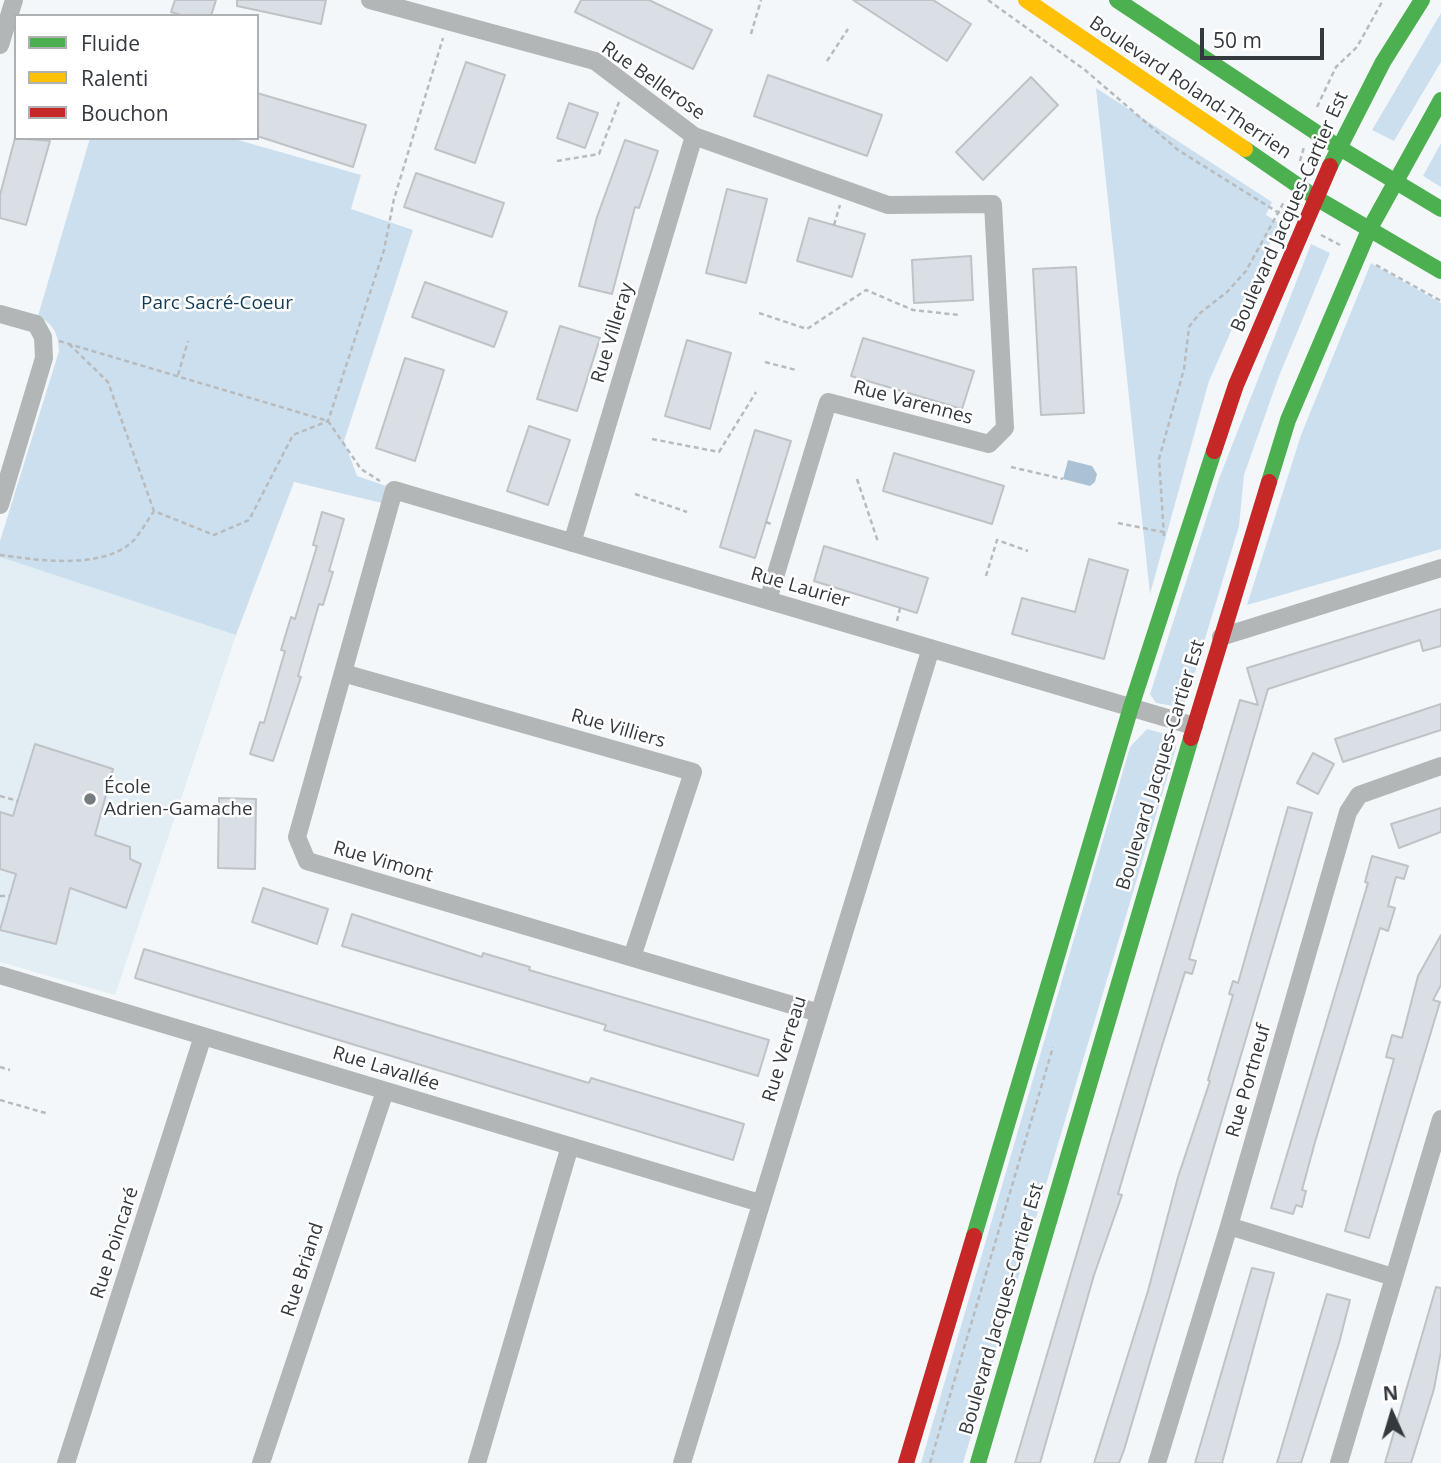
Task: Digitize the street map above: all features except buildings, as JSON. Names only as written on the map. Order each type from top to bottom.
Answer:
[{"type":"main road","name":"Boulevard Roland-Therrien","points":[[1026,0],[1292,183],[1441,271]]},
{"type":"main road","name":"Boulevard Roland-Therrien","points":[[1117,0],[1338,147],[1441,209]]},
{"type":"main road","name":"Boulevard Jacques-Cartier Est","points":[[906,1463],[1131,707],[1236,385],[1338,147],[1383,62],[1422,0]]},
{"type":"main road","name":"Boulevard Jacques-Cartier Est","points":[[978,1463],[1194,726],[1288,420],[1369,230],[1441,100]]},
{"type":"street","points":[[0,45],[14,0]]},
{"type":"street","name":"Rue Bellerose","points":[[370,0],[595,61],[694,136],[888,205],[993,204]]},
{"type":"street","name":"Rue Villeray","points":[[572,543],[694,136]]},
{"type":"street","name":"Rue Varennes","points":[[768,600],[828,402],[989,444],[1005,428],[993,204]]},
{"type":"street","points":[[0,314],[36,324],[43,337],[44,358],[0,505]]},
{"type":"street","name":"Rue Laurier","points":[[394,490],[1194,726]]},
{"type":"street","name":"Rue Vimont","points":[[394,490],[296,837],[307,861],[819,1013]]},
{"type":"street","points":[[1221,636],[1441,568]]},
{"type":"street","name":"Rue Verreau","points":[[682,1463],[931,649]]},
{"type":"street","name":"Rue Villiers","points":[[343,673],[694,772],[632,957]]},
{"type":"street","name":"Rue Portneuf","points":[[1157,1463],[1229,1226],[1348,812],[1359,795],[1441,766]]},
{"type":"street","name":"Rue Lavallée","points":[[0,975],[760,1203]]},
{"type":"street","name":"Rue Poincaré","points":[[66,1463],[203,1036]]},
{"type":"street","name":"Rue Briand","points":[[261,1463],[385,1091]]},
{"type":"street","points":[[1339,1463],[1441,1119]]},
{"type":"street","points":[[477,1463],[570,1146]]},
{"type":"street","points":[[1229,1226],[1393,1277]]},
{"type":"path","points":[[751,34],[761,0]]},
{"type":"path","points":[[988,0],[1085,70],[1178,150],[1278,214],[1441,301]]},
{"type":"path","name":"Boulevard Jacques-Cartier Est","points":[[1165,541],[1159,459],[1184,369],[1189,327],[1199,314],[1227,292],[1246,271],[1292,183],[1331,75],[1357,47],[1383,0]]},
{"type":"path","points":[[328,421],[384,250],[394,199],[448,21]]},
{"type":"path","points":[[827,61],[848,29]]},
{"type":"path","points":[[557,162],[599,154],[626,85]]},
{"type":"path","points":[[834,225],[845,190]]},
{"type":"path","points":[[759,313],[807,329],[866,290],[913,310],[959,315]]},
{"type":"path","points":[[43,337],[328,421],[361,469],[394,490]]},
{"type":"path","points":[[178,377],[188,341]]},
{"type":"path","points":[[69,344],[108,382],[154,511],[214,535],[248,520],[293,435],[328,421]]},
{"type":"path","points":[[765,362],[796,370]]},
{"type":"path","points":[[652,439],[719,452],[756,392]]},
{"type":"path","points":[[1011,467],[1063,479]]},
{"type":"path","points":[[857,479],[878,542]]},
{"type":"path","points":[[635,494],[687,512]]},
{"type":"path","points":[[0,555],[46,561],[106,557],[132,542],[154,511]]},
{"type":"path","points":[[1118,523],[1164,532]]},
{"type":"path","points":[[986,576],[997,540],[1028,551]]},
{"type":"path","points":[[0,796],[18,801]]},
{"type":"path","points":[[0,896],[9,896]]},
{"type":"path","points":[[0,1067],[9,1070]]},
{"type":"path","points":[[0,1100],[49,1114]]},
{"type":"shaded area","points":[[1068,460],[1092,466],[1097,474],[1095,482],[1090,486],[1063,479]]},
{"type":"shaded area","name":"École Adrien-Gamache","points":[[0,557],[236,635],[115,995],[0,962]]},
{"type":"green space","points":[[1441,13],[1441,62],[1394,141],[1372,130]]},
{"type":"green space","points":[[1096,88],[1272,202],[1266,215],[1279,223],[1209,381],[1150,594]]},
{"type":"green space","name":"Parc Sacré-Coeur","points":[[89,140],[238,140],[361,175],[351,209],[413,230],[344,441],[357,476],[386,486],[382,503],[294,482],[236,635],[0,557],[0,541],[59,351],[54,330],[38,316]]},
{"type":"green space","points":[[1441,143],[1441,187],[1423,176]]},
{"type":"green space","points":[[1311,244],[1330,253],[1279,376],[1244,475],[1239,526],[1187,699],[1180,707],[1156,703],[1150,694],[1220,476]]},
{"type":"green space","points":[[1371,263],[1441,303],[1441,549],[1247,605],[1301,435]]},
{"type":"green space","points":[[1147,729],[1173,736],[1176,748],[963,1463],[921,1463],[1130,747]]},
{"type":"traffic: fast","points":[[1117,0],[1338,147],[1441,209]]},
{"type":"traffic: fast","points":[[1330,166],[1383,62],[1422,0]]},
{"type":"traffic: fast","points":[[1269,482],[1288,420],[1369,230],[1441,100]]},
{"type":"traffic: fast","points":[[1245,149],[1316,198],[1441,271]]},
{"type":"traffic: fast","points":[[974,1236],[1131,707],[1214,451]]},
{"type":"traffic: fast","points":[[978,1463],[1191,738]]},
{"type":"traffic: slow","points":[[1026,0],[1245,149]]},
{"type":"traffic: jam","points":[[1214,451],[1236,385],[1330,166]]},
{"type":"traffic: jam","points":[[1191,738],[1269,482]]},
{"type":"traffic: jam","points":[[906,1463],[974,1236]]},
{"type":"place","name":"École Adrien-Gamache","points":[[90,799]]}]
